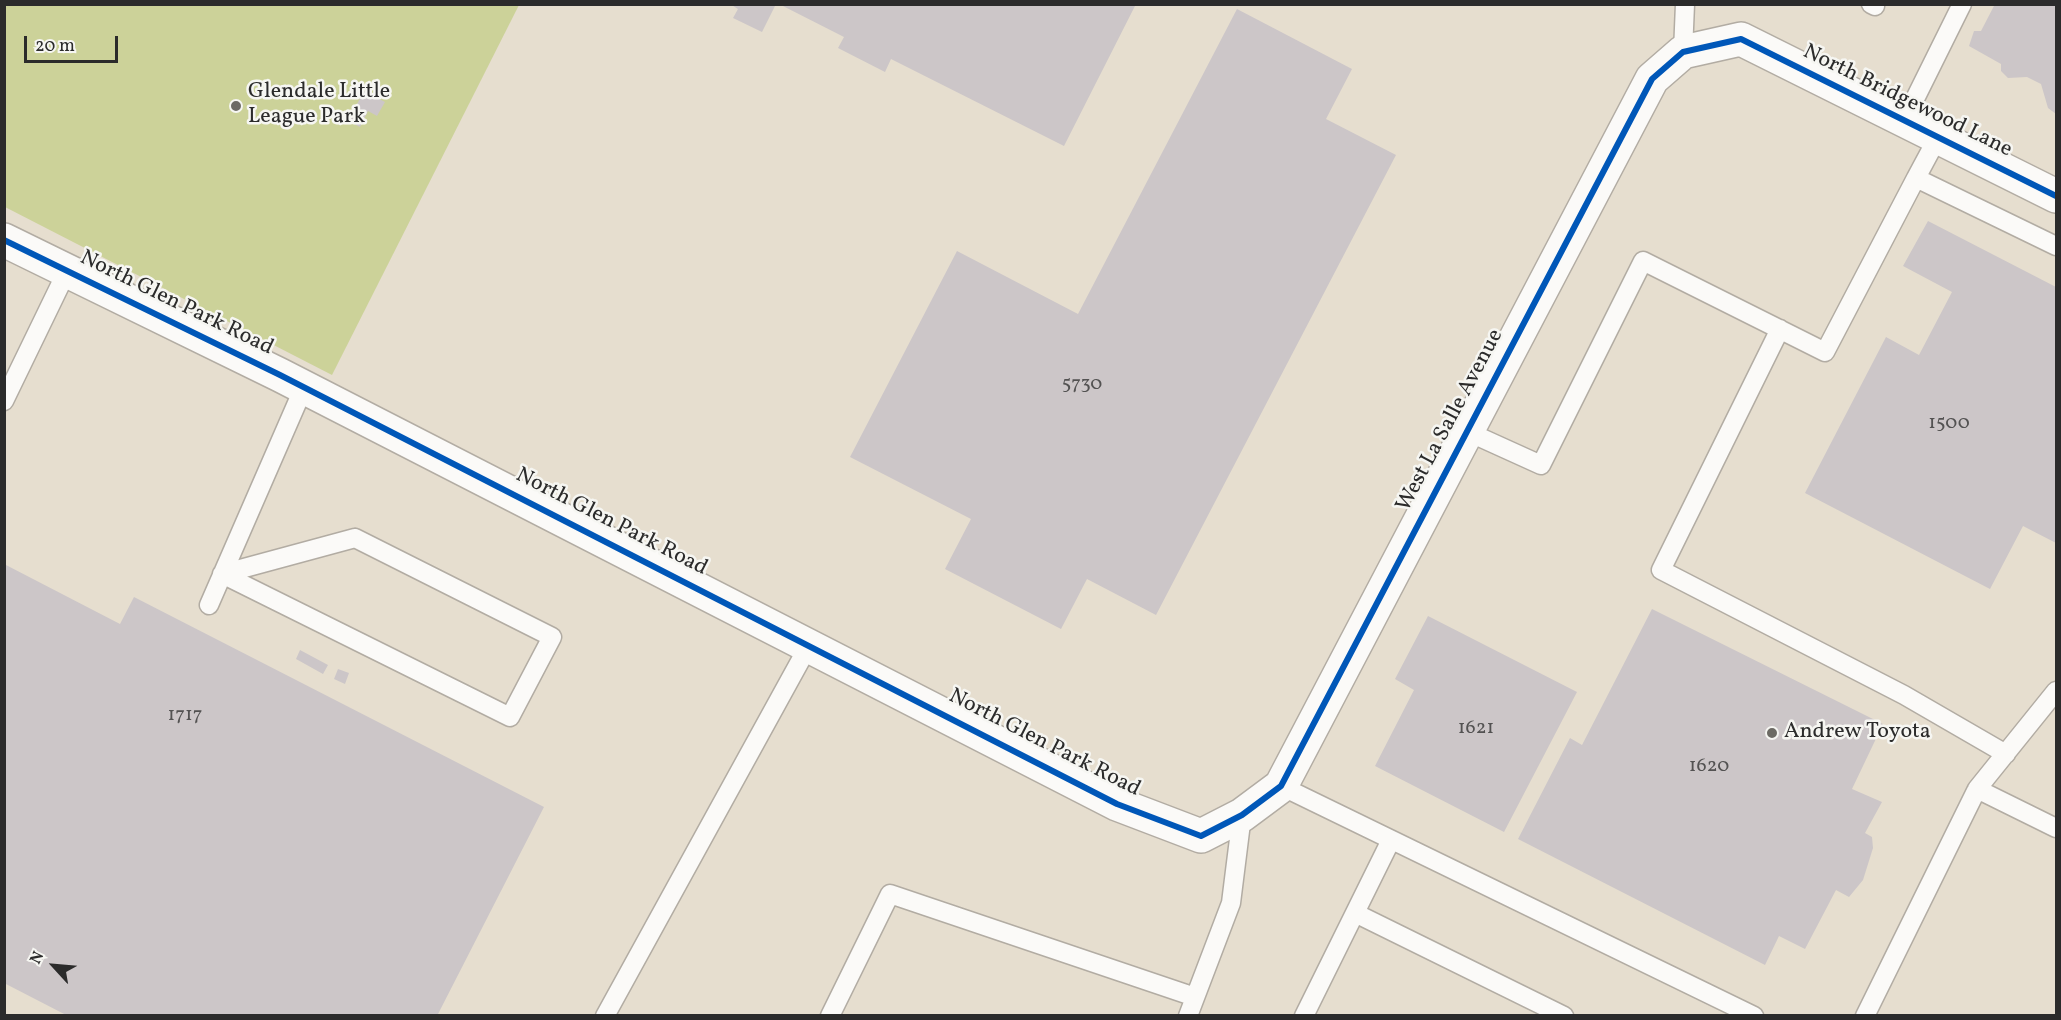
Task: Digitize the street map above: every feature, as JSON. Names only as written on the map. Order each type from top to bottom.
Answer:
[{"type":"street","name":"West La Salle Avenue","points":[[1201,836],[1242,815],[1281,786],[1652,79],[1683,52],[1741,39]]},
{"type":"street","name":"North Bridgewood Lane","points":[[1741,39],[2056,196]]},
{"type":"street","name":"North Glen Park Road","points":[[4,240],[304,387],[1117,804],[1201,836]]},
{"type":"lane","points":[[1683,52],[1685,4]]},
{"type":"lane","points":[[1904,121],[1962,4]]},
{"type":"lane","points":[[1467,431],[1541,465],[1643,261],[1825,352],[1938,137]]},
{"type":"lane","points":[[1916,178],[2056,246]]},
{"type":"lane","points":[[4,401],[68,271]]},
{"type":"lane","points":[[1780,329],[1661,570],[1904,695],[2006,754]]},
{"type":"lane","points":[[209,605],[304,387]]},
{"type":"lane","points":[[355,538],[552,637],[510,717],[222,574],[355,538]]},
{"type":"lane","points":[[605,1016],[809,645]]},
{"type":"lane","points":[[1865,1016],[1977,789],[2056,691]]},
{"type":"lane","points":[[1281,786],[1754,1016]]},
{"type":"lane","points":[[1977,789],[2056,828]]},
{"type":"lane","points":[[1188,1016],[1231,903],[1242,815]]},
{"type":"lane","points":[[1304,1016],[1390,840]]},
{"type":"lane","points":[[830,1016],[890,894],[1195,997]]},
{"type":"lane","points":[[1355,913],[1564,1016]]},
{"type":"green space","name":"Glendale Little League Park","points":[[4,5],[519,5],[332,375],[5,207]]},
{"type":"building","points":[[730,4],[776,4],[762,32],[733,18],[738,9]]},
{"type":"building","points":[[779,4],[1136,4],[1064,146],[891,59],[885,72],[838,48],[844,37]]},
{"type":"building","points":[[1995,4],[2056,4],[2056,114],[2048,108],[2041,84],[2027,77],[2008,78],[2001,71],[2001,64],[1969,46],[1974,31],[1981,31]]},
{"type":"building","points":[[1237,9],[1352,69],[1326,119],[1396,155],[1156,615],[1087,579],[1061,629],[945,569],[971,519],[850,457],[957,251],[1078,314]]},
{"type":"building","points":[[364,91],[385,102],[377,116],[368,111],[360,127],[348,121]]},
{"type":"building","points":[[1928,221],[2056,287],[2056,543],[2023,526],[1990,589],[1805,493],[1886,337],[1919,355],[1952,292],[1903,266]]},
{"type":"building","points":[[6,565],[120,624],[134,597],[544,807],[437,1016],[68,1016],[4,983]]},
{"type":"building","points":[[1652,609],[1883,724],[1852,789],[1882,802],[1865,833],[1872,837],[1873,848],[1863,880],[1849,897],[1836,890],[1805,949],[1779,936],[1765,965],[1518,839],[1570,738],[1582,745]]},
{"type":"building","points":[[1428,616],[1577,692],[1504,832],[1375,766],[1414,690],[1395,679]]},
{"type":"building","points":[[300,650],[328,665],[323,674],[296,659]]},
{"type":"building","points":[[338,669],[349,673],[345,684],[334,679]]},
{"type":"cycle path","points":[[4,240],[280,375],[1117,804],[1201,836],[1242,815],[1281,786],[1652,79],[1683,52],[1741,39],[2056,196]]},
{"type":"place","name":"Glendale Little League Park","points":[[236,106]]},
{"type":"place","name":"Andrew Toyota","points":[[1772,733]]}]
